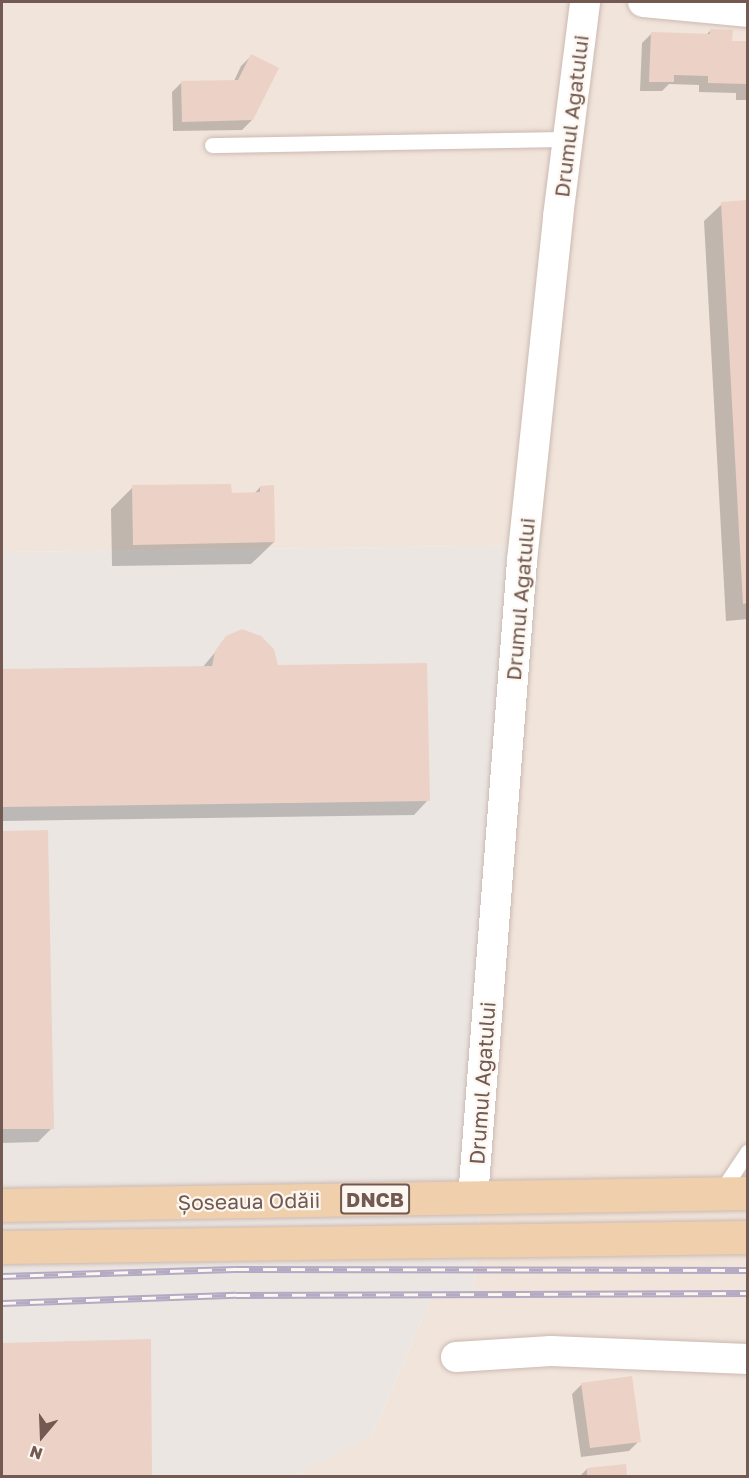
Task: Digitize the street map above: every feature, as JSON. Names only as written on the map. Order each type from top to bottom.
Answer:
[{"type":"main road","name":"Șoseaua Odăii","points":[[2,1205],[734,1193]]},
{"type":"main road","name":"Șoseaua Odăii","points":[[2,1247],[747,1237]]},
{"type":"street","name":"Drumul Agatului","points":[[473,1198],[522,561],[558,217],[585,2]]},
{"type":"street","points":[[643,2],[747,12]]},
{"type":"street","points":[[456,1357],[550,1351],[747,1359]]},
{"type":"lane","points":[[212,145],[569,138]]},
{"type":"lane","points":[[734,1193],[747,1151]]},
{"type":"shaded area","points":[[2,2],[747,2],[747,1476],[293,1476],[372,1436],[432,1296],[473,1295],[541,545],[2,552]]},
{"type":"shaded area","points":[[541,545],[473,1295],[432,1296],[372,1436],[293,1476],[2,1476],[2,552]]},
{"type":"building","points":[[710,29],[733,30],[732,41],[748,41],[748,84],[708,83],[708,76],[674,75],[674,82],[649,82],[651,32],[710,34]]},
{"type":"building","points":[[251,54],[279,68],[253,120],[182,122],[181,81],[238,80]]},
{"type":"building","points":[[748,200],[748,603],[743,604],[721,202]]},
{"type":"building","points":[[231,484],[232,493],[260,492],[260,486],[274,485],[275,542],[133,545],[132,485]]},
{"type":"building","points":[[242,629],[261,636],[274,649],[278,665],[427,663],[430,801],[2,807],[2,669],[212,666],[215,651],[226,636]]},
{"type":"building","points":[[48,830],[54,1129],[2,1129],[2,831]]},
{"type":"building","points":[[151,1339],[152,1476],[2,1476],[2,1343]]},
{"type":"building","points":[[632,1376],[641,1442],[590,1448],[581,1383]]},
{"type":"building","points":[[626,1464],[627,1476],[587,1476],[587,1468]]},
{"type":"railway","points":[[2,1276],[235,1269],[748,1270]]},
{"type":"railway","points":[[2,1303],[236,1295],[748,1293]]}]
